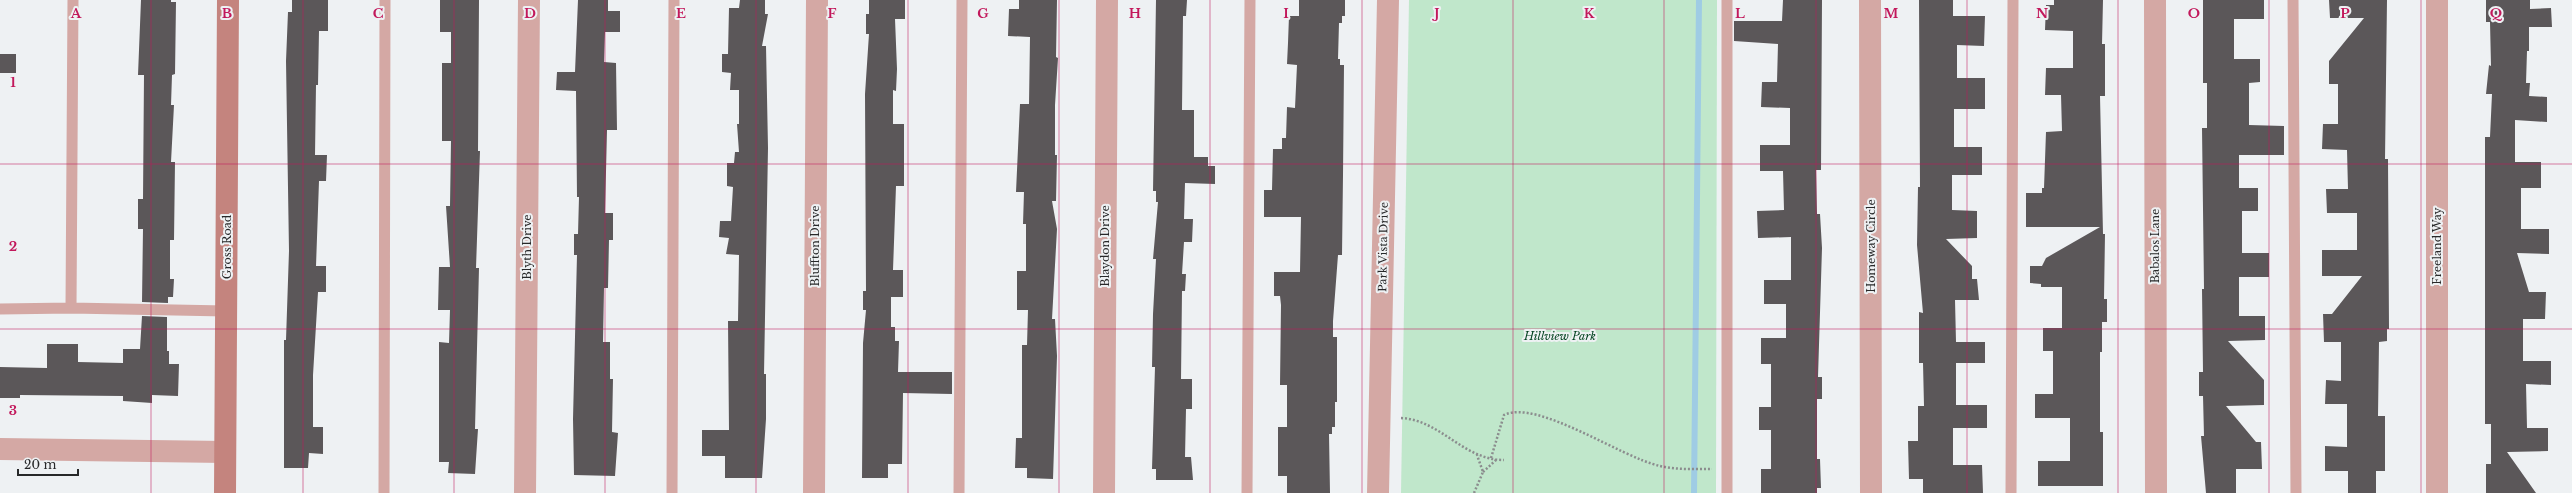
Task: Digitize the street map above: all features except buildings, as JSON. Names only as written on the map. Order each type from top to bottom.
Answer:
[{"type":"street","name":"Gross Road","points":[[226,493],[228,0]]},
{"type":"street","name":"Blyth Drive","points":[[525,493],[528,0]]},
{"type":"street","name":"Bluffton Drive","points":[[814,493],[817,0]]},
{"type":"street","name":"Blaydon Drive","points":[[1104,493],[1107,0]]},
{"type":"street","name":"Park Vista Drive","points":[[1378,493],[1388,0]]},
{"type":"street","name":"Homeway Circle","points":[[1870,0],[1871,493]]},
{"type":"street","name":"Babalos Lane","points":[[2155,0],[2156,493]]},
{"type":"street","name":"Freeland Way","points":[[2437,0],[2437,493]]},
{"type":"street","points":[[0,449],[225,452]]},
{"type":"lane","points":[[71,308],[73,0]]},
{"type":"lane","points":[[384,493],[385,0]]},
{"type":"lane","points":[[672,493],[674,0]]},
{"type":"lane","points":[[958,493],[962,0]]},
{"type":"lane","points":[[1247,493],[1250,0]]},
{"type":"lane","points":[[1727,0],[1727,493]]},
{"type":"lane","points":[[2011,493],[2013,0]]},
{"type":"lane","points":[[2293,0],[2296,493]]},
{"type":"lane","points":[[0,309],[71,308],[226,311]]},
{"type":"path","points":[[1491,458],[1504,415],[1527,411],[1551,417],[1605,444],[1666,467],[1704,469]]},
{"type":"path","points":[[1380,417],[1423,421],[1478,455],[1496,460],[1504,460]]},
{"type":"path","points":[[1478,455],[1483,472]]},
{"type":"path","points":[[1474,493],[1483,472],[1496,460]]},
{"type":"green space","name":"Hillview Park","points":[[1409,0],[1717,0],[1716,493],[1401,493]]},
{"type":"waterway","points":[[1694,493],[1699,0]]}]
